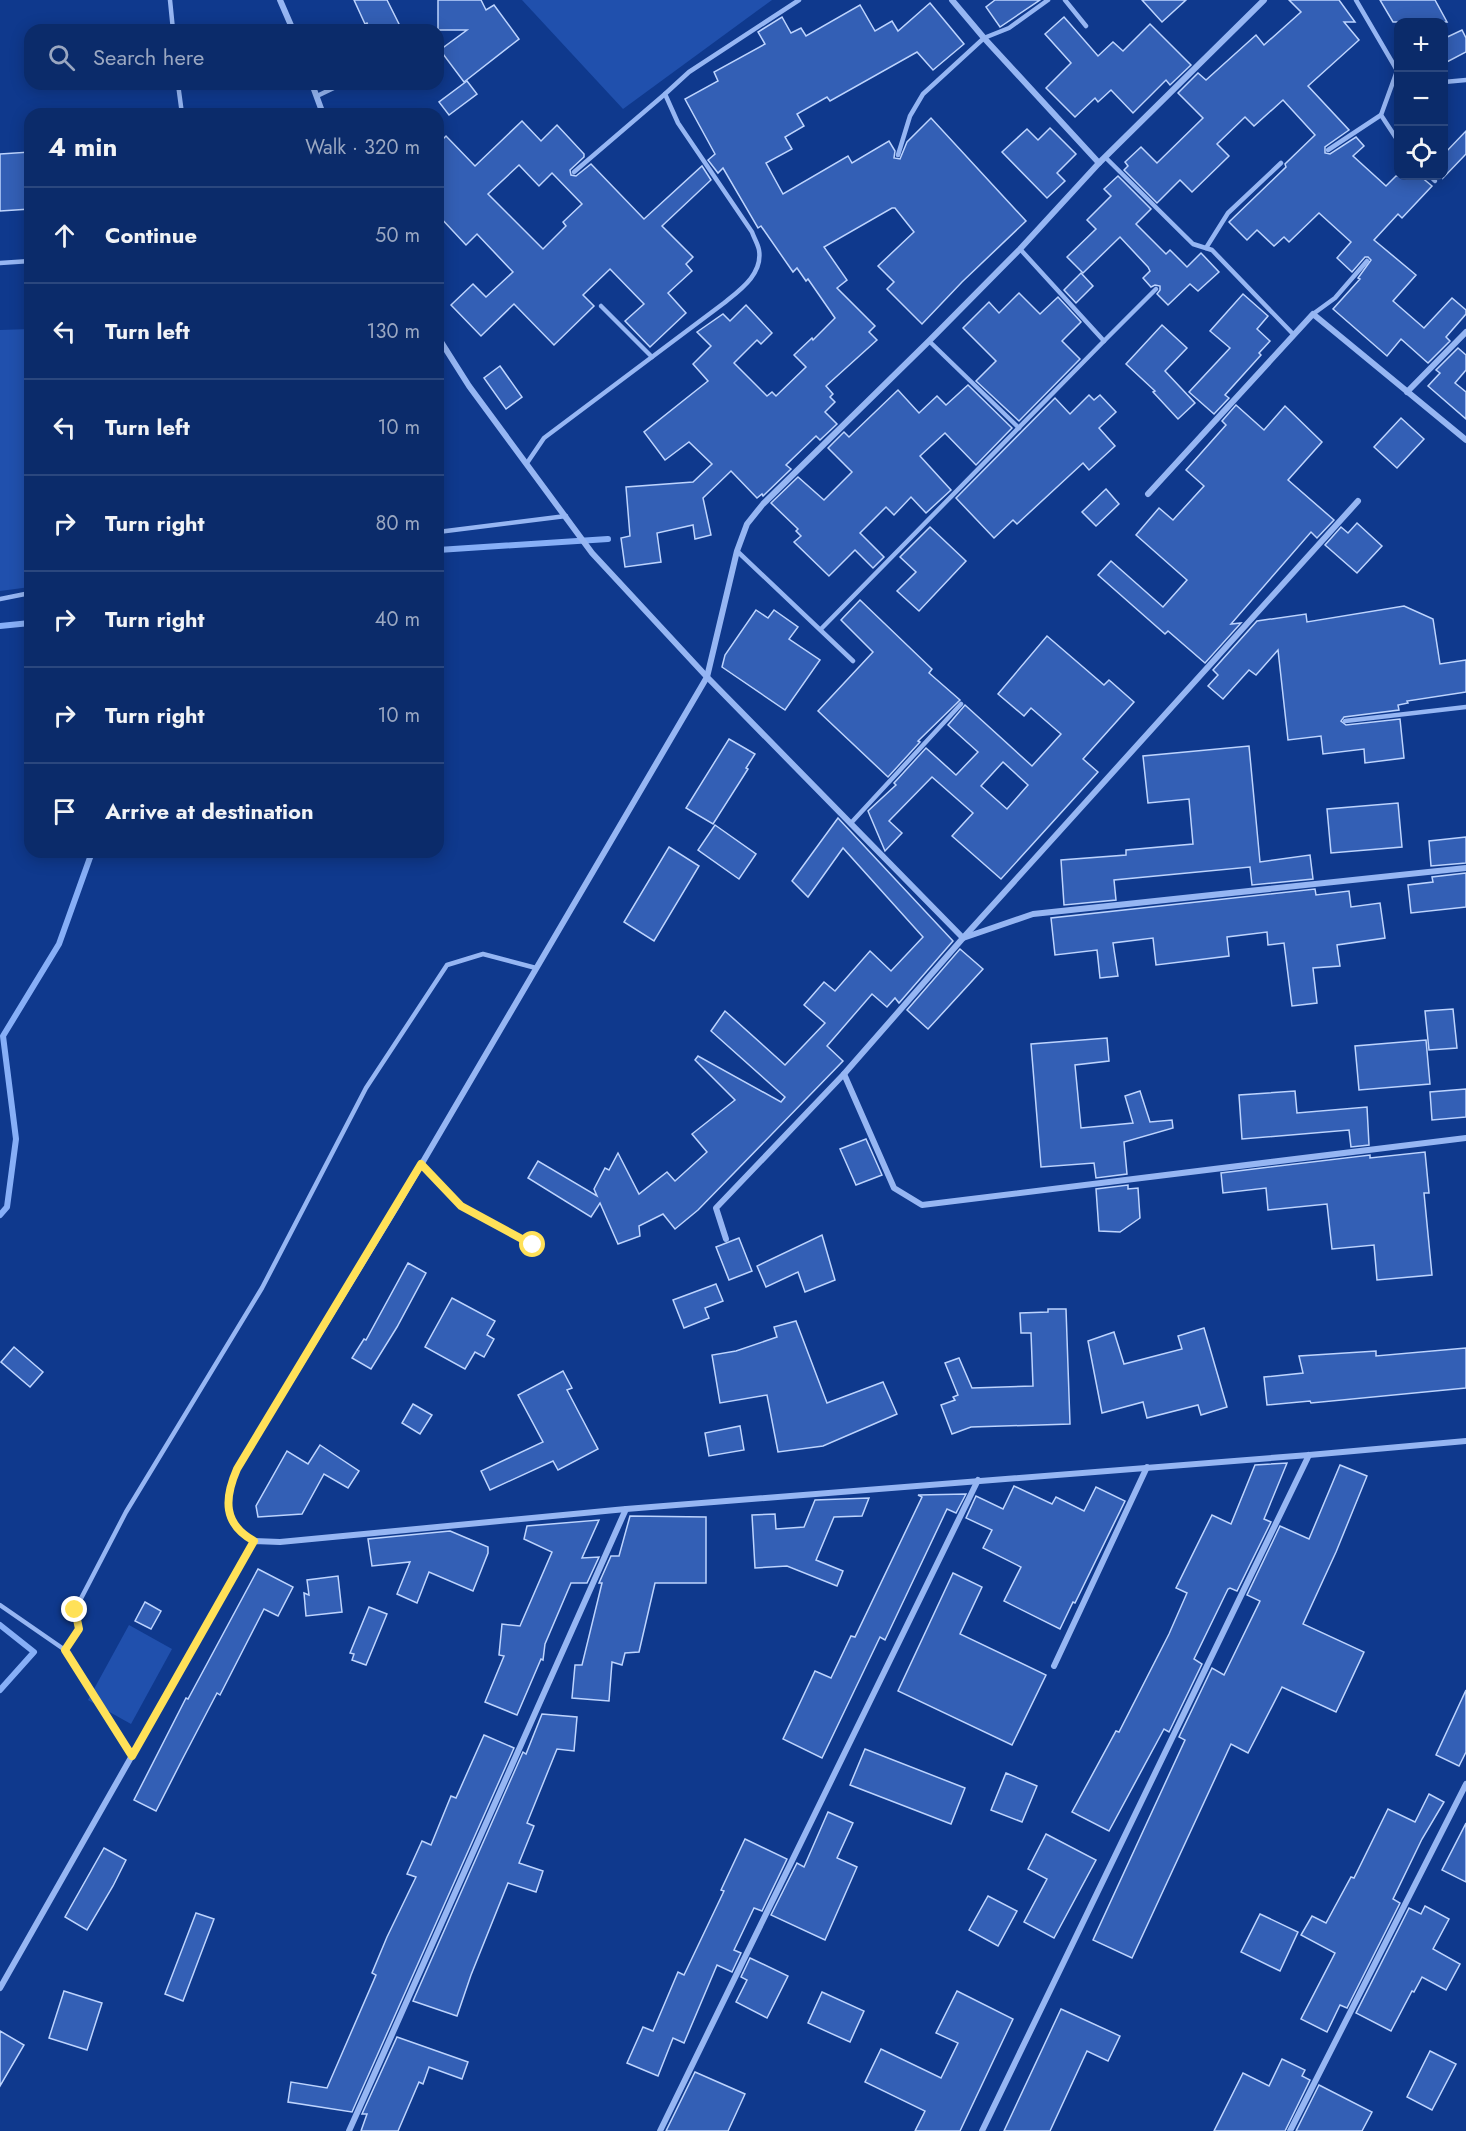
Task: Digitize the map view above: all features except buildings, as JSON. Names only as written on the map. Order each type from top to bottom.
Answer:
[{"type":"street","points":[[280,0],[290,24]]},
{"type":"street","points":[[951,0],[1099,163]]},
{"type":"street","points":[[1264,0],[1099,163],[1020,249],[763,504],[747,524],[737,551],[707,678],[421,1164],[237,1469],[229,1489],[228,1510],[238,1528],[254,1541],[292,1541],[626,1509],[1466,1441]]},
{"type":"street","points":[[314,90],[321,108]]},
{"type":"street","points":[[1148,494],[1313,314],[1466,440]]},
{"type":"street","points":[[1407,392],[1466,332]]},
{"type":"street","points":[[444,346],[469,386],[592,553],[707,678],[963,938]]},
{"type":"street","points":[[726,1239],[716,1208],[844,1074],[963,938],[1358,501]]},
{"type":"street","points":[[963,938],[1033,914],[1466,868]]},
{"type":"street","points":[[844,1074],[894,1188],[922,1205],[1466,1138]]},
{"type":"street","points":[[982,2131],[1309,1455]]},
{"type":"street","points":[[1054,1666],[1147,1467]]},
{"type":"street","points":[[660,2131],[978,1480]]},
{"type":"street","points":[[349,2131],[626,1509]]},
{"type":"street","points":[[0,1988],[254,1541]]},
{"type":"street","points":[[1290,2131],[1466,1784]]},
{"type":"lane","points":[[170,0],[172,24]]},
{"type":"lane","points":[[574,172],[689,72],[799,0]]},
{"type":"lane","points":[[898,155],[910,116],[923,94],[984,38],[1009,28],[1047,0]]},
{"type":"lane","points":[[1065,0],[1086,26]]},
{"type":"lane","points":[[1356,0],[1394,64]]},
{"type":"lane","points":[[1328,150],[1381,115],[1398,72]]},
{"type":"lane","points":[[1448,81],[1466,80]]},
{"type":"lane","points":[[179,90],[181,108]]},
{"type":"lane","points":[[316,96],[329,90]]},
{"type":"lane","points":[[527,463],[544,438],[748,283],[756,269],[759,251],[752,232],[678,123],[665,94]]},
{"type":"lane","points":[[1381,115],[1394,135]]},
{"type":"lane","points":[[1105,157],[1193,244],[1212,250],[1293,335]]},
{"type":"lane","points":[[1206,248],[1228,213],[1281,164]]},
{"type":"lane","points":[[1020,249],[1104,341]]},
{"type":"lane","points":[[0,263],[24,261]]},
{"type":"lane","points":[[1313,314],[1335,298],[1367,261]]},
{"type":"lane","points":[[821,629],[1156,289]]},
{"type":"lane","points":[[601,306],[652,357]]},
{"type":"lane","points":[[929,341],[1019,428]]},
{"type":"lane","points":[[444,531],[566,516]]},
{"type":"lane","points":[[737,551],[853,661]]},
{"type":"lane","points":[[0,599],[24,594]]},
{"type":"lane","points":[[851,824],[961,704]]},
{"type":"lane","points":[[1345,721],[1466,707]]},
{"type":"lane","points":[[65,1650],[79,1629],[75,1610],[126,1512],[262,1288],[366,1088],[447,965],[483,954],[536,968]]},
{"type":"lane","points":[[421,1164],[461,1206],[533,1245]]},
{"type":"lane","points":[[0,1605],[65,1650],[132,1756]]},
{"type":"shaded area","points":[[522,0],[772,0],[623,109]]},
{"type":"shaded area","points":[[24,329],[24,588],[0,591],[0,330]]},
{"type":"shaded area","points":[[129,1625],[172,1649],[131,1724],[88,1700]]},
{"type":"waterway","points":[[444,550],[608,539]]},
{"type":"waterway","points":[[0,626],[24,624]]},
{"type":"waterway","points":[[0,1215],[7,1207],[16,1139],[3,1036],[59,944],[90,858]]},
{"type":"waterway","points":[[0,1625],[34,1652],[0,1690]]},
{"type":"route","points":[[75,1610],[79,1629],[65,1650],[132,1756],[254,1541],[238,1528],[228,1510],[229,1489],[237,1469],[421,1164],[461,1206],[533,1245]]}]
